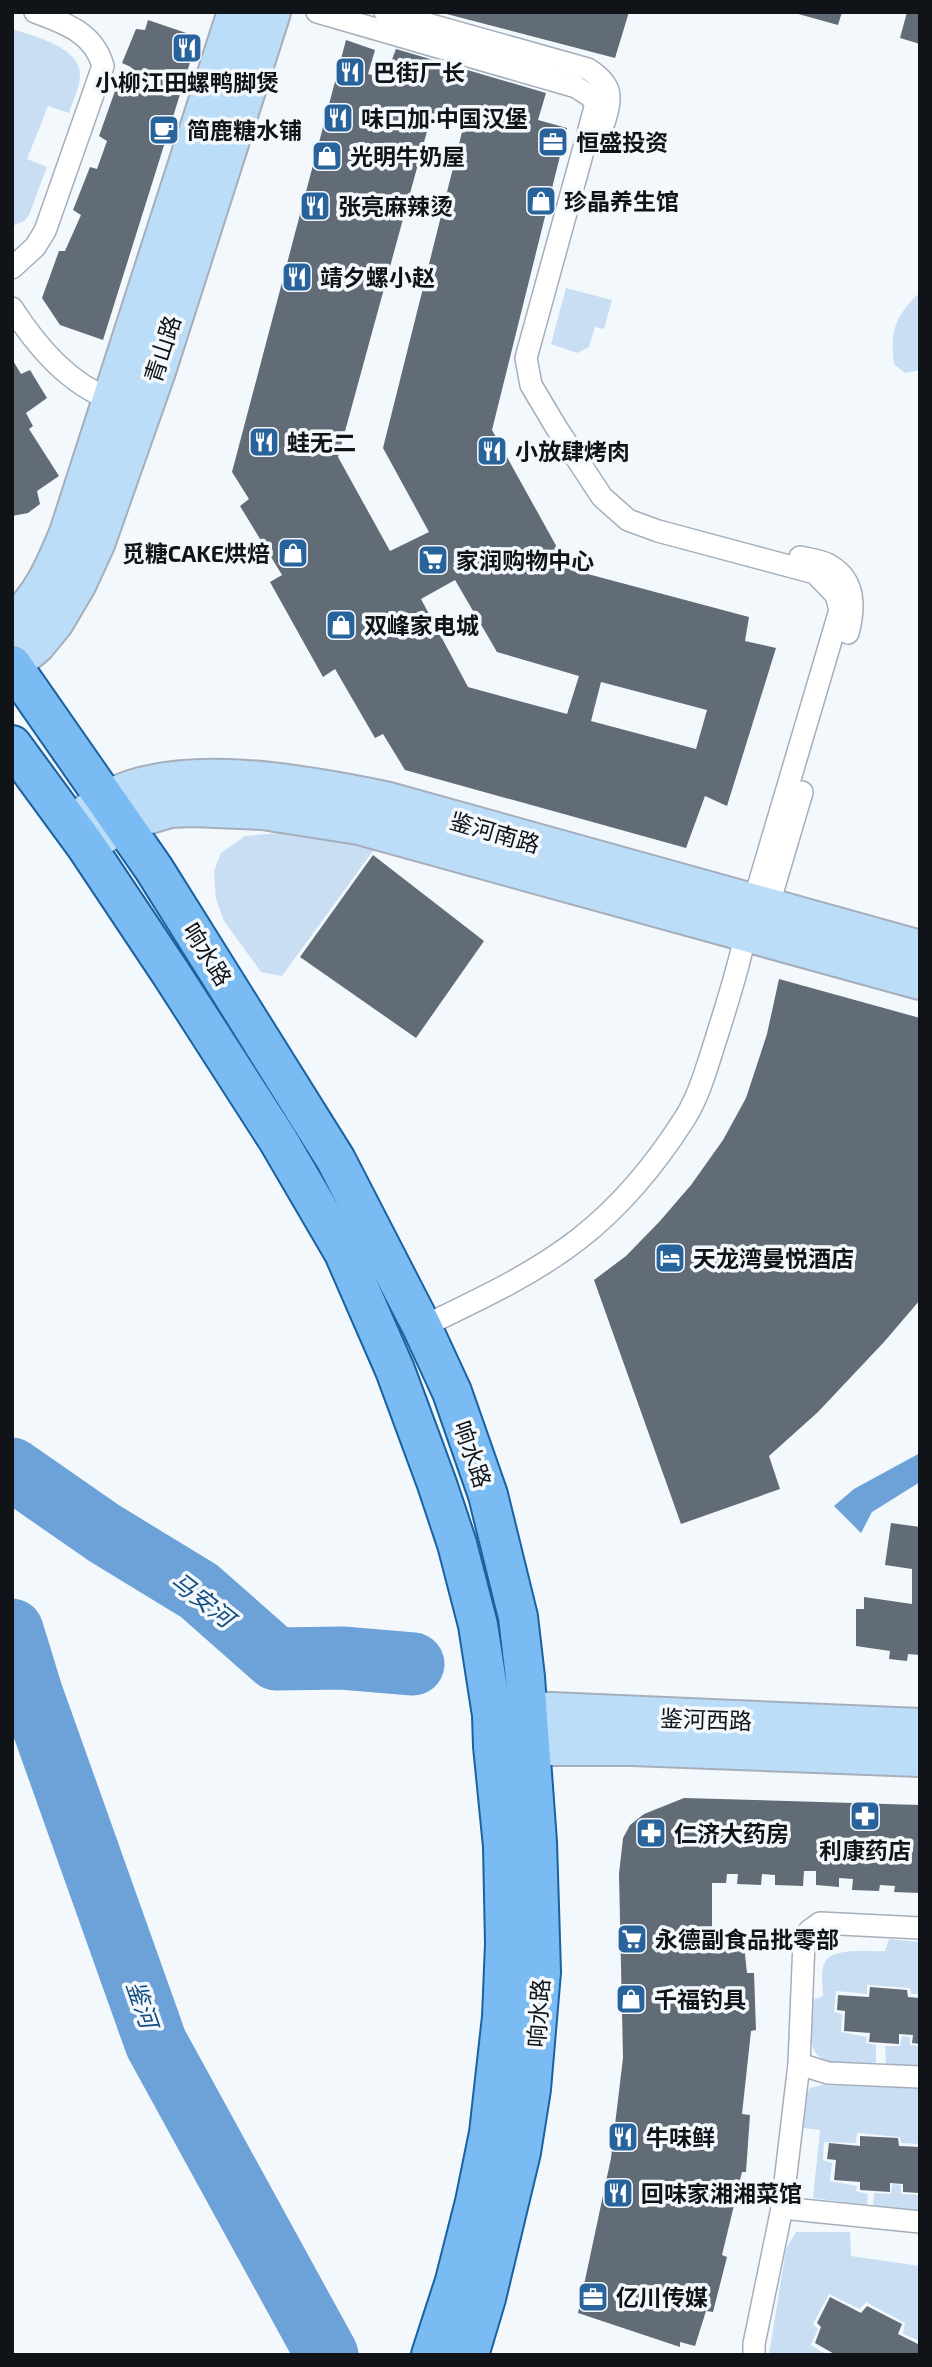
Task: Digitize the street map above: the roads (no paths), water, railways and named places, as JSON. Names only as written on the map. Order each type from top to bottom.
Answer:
[{"type":"main road","name":"响水路","points":[[12,665],[162,880],[336,1160],[422,1327],[452,1392],[488,1495],[518,1617],[511,1729]]},
{"type":"main road","name":"响水路","points":[[12,745],[79,836],[252,1099],[344,1253],[395,1370],[457,1544],[478,1625],[511,1729],[540,1915],[541,1972],[531,2090],[522,2152],[471,2290],[431,2355]]},
{"type":"main road","name":"响水路","points":[[469,2355],[471,2290]]},
{"type":"street","name":"青山路","points":[[12,625],[28,611],[49,582],[69,533],[237,12]]},
{"type":"street","name":"青山路","points":[[12,665],[36,644],[54,622],[77,583],[95,544],[156,371],[271,12]]},
{"type":"street","name":"鉴河南路","points":[[79,836],[114,811],[193,807],[263,810],[359,825],[920,950]]},
{"type":"street","name":"鉴河南路","points":[[756,914],[920,980]]},
{"type":"street","name":"鉴河西路","points":[[511,1729],[920,1728]]},
{"type":"street","name":"鉴河西路","points":[[511,1729],[632,1746],[920,1756]]},
{"type":"lane","points":[[12,268],[34,247],[45,231],[103,66],[99,53],[85,35],[59,20],[35,12]]},
{"type":"lane","points":[[317,12],[576,87],[590,96],[597,104],[526,358],[531,385],[602,497],[628,520],[658,531],[815,573],[836,595],[840,610],[756,914]]},
{"type":"lane","points":[[385,12],[580,67],[602,78],[610,91],[610,105],[538,346],[536,358],[542,384],[607,488],[629,509],[828,565],[840,575],[854,598],[853,614],[703,1080],[685,1117],[641,1177],[607,1215],[578,1239],[485,1297],[422,1327]]},
{"type":"lane","points":[[12,308],[40,347],[75,382],[113,401]]},
{"type":"lane","points":[[754,2355],[782,2208],[799,2064],[804,1942],[809,1931],[820,1923],[920,1928]]},
{"type":"lane","points":[[799,2064],[828,2073],[920,2077]]},
{"type":"lane","points":[[782,2208],[920,2222]]},
{"type":"water","points":[[920,1453],[920,1482],[872,1512],[861,1533],[834,1506],[854,1489]]},
{"type":"waterway","name":"马安河","points":[[12,1469],[104,1533],[199,1591],[276,1659],[342,1658],[413,1664]]},
{"type":"waterway","name":"鉴河","points":[[12,1630],[31,1692],[156,2043],[327,2355]]},
{"type":"place","name":"小柳江田螺鸭脚煲","points":[[187,48]]},
{"type":"place","name":"巴街厂长","points":[[350,72]]},
{"type":"place","name":"味口加·中国汉堡","points":[[338,118]]},
{"type":"place","name":"简鹿糖水铺","points":[[164,130]]},
{"type":"place","name":"恒盛投资","points":[[553,142]]},
{"type":"place","name":"光明牛奶屋","points":[[327,156]]},
{"type":"place","name":"珍晶养生馆","points":[[541,201]]},
{"type":"place","name":"张亮麻辣烫","points":[[315,206]]},
{"type":"place","name":"靖夕螺小赵","points":[[297,277]]},
{"type":"place","name":"蛙无二","points":[[264,442]]},
{"type":"place","name":"小放肆烤肉","points":[[492,451]]},
{"type":"place","name":"觅糖CAKE烘焙","points":[[293,553]]},
{"type":"place","name":"家润购物中心","points":[[433,560]]},
{"type":"place","name":"双峰家电城","points":[[341,625]]},
{"type":"place","name":"天龙湾曼悦酒店","points":[[670,1258]]},
{"type":"place","name":"利康药店","points":[[865,1816]]},
{"type":"place","name":"仁济大药房","points":[[651,1833]]},
{"type":"place","name":"永德副食品批零部","points":[[632,1939]]},
{"type":"place","name":"千福钓具","points":[[631,1999]]},
{"type":"place","name":"牛味鲜","points":[[623,2137]]},
{"type":"place","name":"回味家湘湘菜馆","points":[[618,2193]]},
{"type":"place","name":"亿川传媒","points":[[593,2297]]}]
